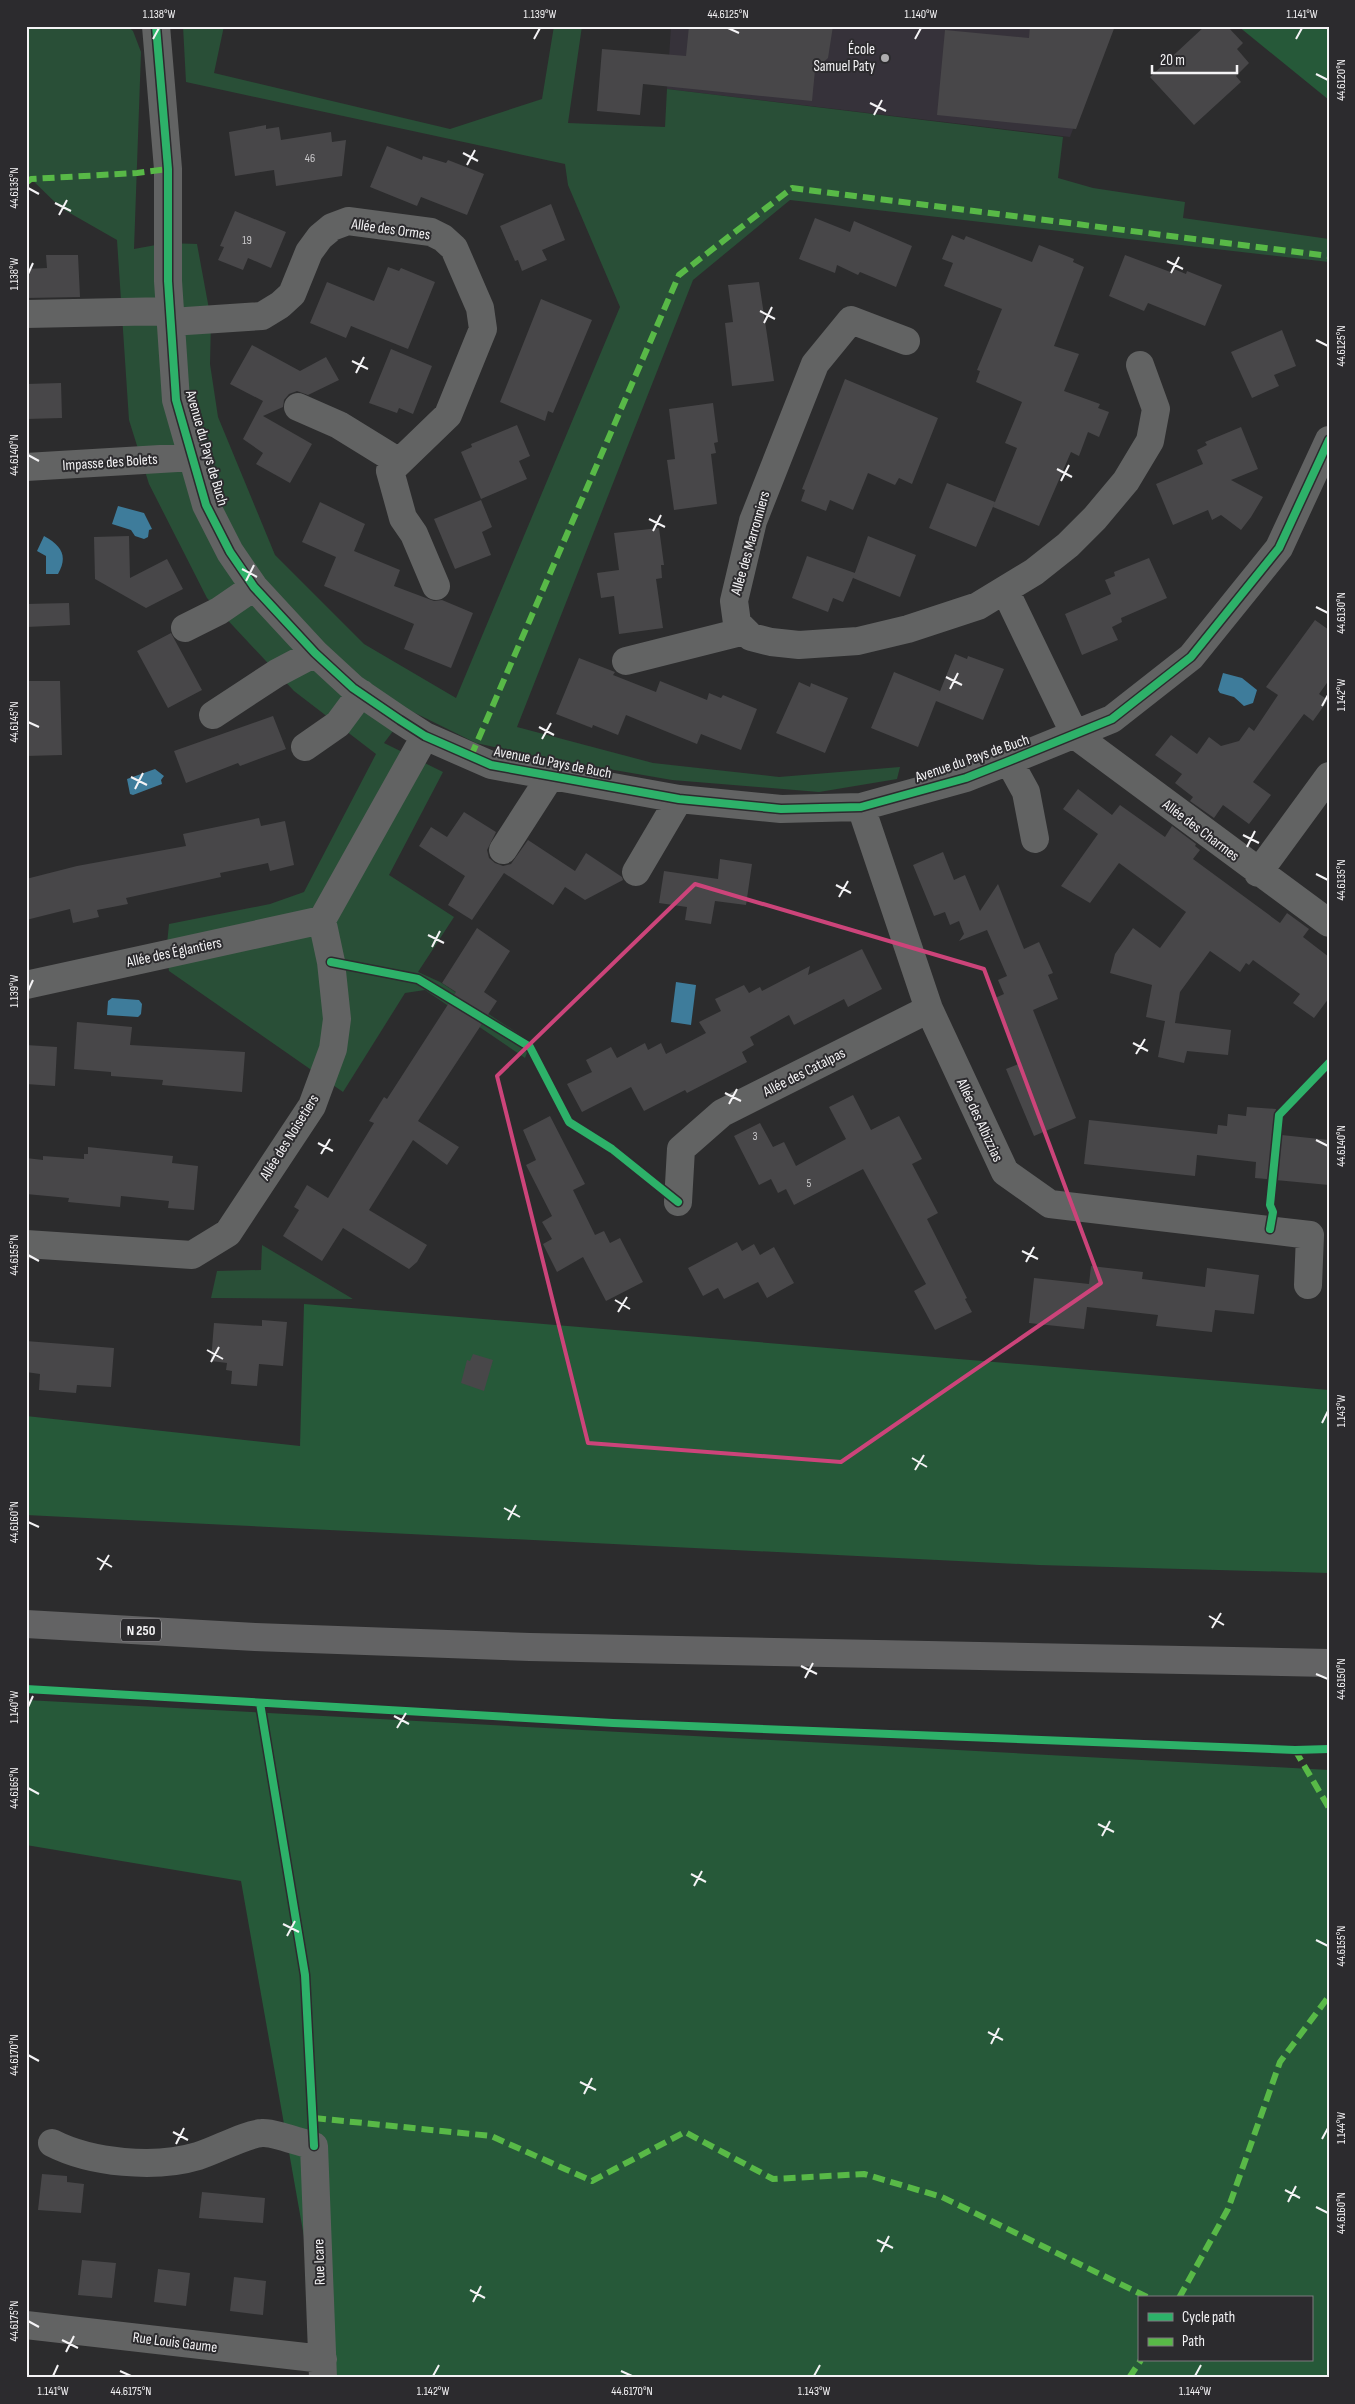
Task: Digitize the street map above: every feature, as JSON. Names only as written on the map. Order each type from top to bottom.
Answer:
[{"type":"main road","name":"N 250","points":[[26,1624],[255,1637],[530,1648],[1329,1663]]},
{"type":"street","name":"Avenue du Pays de Buch","points":[[156,26],[168,169],[167,243],[176,400],[194,457],[206,505],[230,552],[254,587],[315,654],[361,694],[425,736],[491,765],[678,800],[781,809],[861,807],[966,778],[1009,762],[1112,719],[1190,657],[1279,548],[1329,440]]},
{"type":"street","name":"Allée des Ormes","points":[[26,314],[171,317],[262,316],[280,305],[292,294],[309,252],[320,237],[332,227],[348,221],[431,232],[443,238],[454,248],[480,308],[483,329],[448,415],[394,466]]},
{"type":"street","name":"Allée des Marronniers","points":[[745,631],[737,623],[734,601],[751,529],[815,364],[851,320],[906,341]]},
{"type":"street","points":[[626,661],[745,631],[750,637],[790,644],[858,641],[908,629],[978,606],[1034,572],[1068,545],[1095,518],[1126,481],[1150,441],[1156,409],[1140,365]]},
{"type":"street","points":[[298,407],[339,425],[394,466],[403,518],[414,534],[436,586]]},
{"type":"street","name":"Impasse des Bolets","points":[[26,467],[194,457]]},
{"type":"street","points":[[185,628],[218,611],[254,587]]},
{"type":"street","points":[[1005,590],[1075,735]]},
{"type":"street","points":[[213,715],[277,673],[315,654]]},
{"type":"street","points":[[305,747],[338,724],[361,694]]},
{"type":"street","name":"Allée des Charmes","points":[[1075,735],[1329,923]]},
{"type":"street","points":[[322,920],[425,736]]},
{"type":"street","points":[[1009,762],[1026,792],[1035,839]]},
{"type":"street","points":[[1258,872],[1329,776]]},
{"type":"street","points":[[503,850],[550,777]]},
{"type":"street","points":[[636,872],[678,800]]},
{"type":"street","name":"Allée des Albizzias","points":[[861,807],[929,1009],[1005,1172],[1050,1204],[1310,1235],[1308,1285]]},
{"type":"street","name":"Allée des Églantiers","points":[[26,985],[322,920]]},
{"type":"street","name":"Allée des Noisetiers","points":[[26,1244],[192,1255],[228,1233],[312,1106],[333,1049],[337,1019],[332,962],[322,920]]},
{"type":"street","name":"Allée des Catalpas","points":[[678,1202],[682,1149],[722,1113],[929,1009]]},
{"type":"street","name":"Rue Icare","points":[[52,2143],[71,2153],[93,2158],[168,2162],[197,2157],[263,2133],[314,2146],[323,2369]]},
{"type":"street","name":"Rue Louis Gaume","points":[[26,2325],[323,2369]]},
{"type":"highlighted area","points":[[695,884],[984,969],[1101,1283],[841,1462],[588,1443],[497,1076]]},
{"type":"shaded area","name":"École Samuel Paty","points":[[671,26],[1112,26],[1070,137],[667,89]]},
{"type":"green space","points":[[26,26],[127,26],[133,31],[141,52],[134,249],[167,243],[197,244],[211,320],[210,364],[218,417],[275,555],[364,644],[456,698],[620,307],[568,185],[565,164],[186,82],[183,26],[224,26],[214,73],[450,129],[542,99],[554,26],[582,26],[568,123],[665,127],[667,89],[1063,137],[1058,178],[1093,188],[1185,202],[1183,218],[1329,239],[1329,262],[790,200],[693,280],[517,727],[653,763],[779,777],[900,767],[897,779],[819,792],[672,780],[539,757],[476,743],[409,710],[384,743],[443,772],[389,875],[454,917],[418,972],[440,982],[531,1042],[525,1058],[425,990],[405,993],[343,1092],[169,971],[166,954],[169,924],[270,904],[304,892],[376,754],[294,691],[207,598],[149,484],[129,420],[117,240],[61,208],[26,174]]},
{"type":"green space","points":[[1238,26],[1329,26],[1329,100]]},
{"type":"green space","points":[[262,1245],[353,1299],[211,1298],[217,1271],[261,1270]]},
{"type":"green space","points":[[304,1304],[1329,1390],[1329,1573],[1039,1565],[26,1515],[26,1416],[300,1446]]},
{"type":"green space","points":[[26,1700],[1329,1770],[1329,2378],[329,2378],[241,1881],[26,1845]]},
{"type":"water","points":[[118,506],[144,513],[152,529],[149,530],[148,537],[144,539],[135,536],[131,530],[112,524]]},
{"type":"water","points":[[44,536],[59,548],[63,557],[58,574],[46,574],[46,556],[37,551]]},
{"type":"water","points":[[1223,673],[1242,678],[1257,690],[1253,703],[1244,706],[1234,697],[1220,693],[1218,690]]},
{"type":"water","points":[[155,769],[164,776],[161,780],[162,784],[133,795],[130,794],[127,779]]},
{"type":"water","points":[[676,982],[696,985],[691,1025],[671,1022]]},
{"type":"water","points":[[112,998],[139,1000],[142,1004],[141,1014],[138,1017],[107,1015],[108,1001]]},
{"type":"building","points":[[689,26],[833,26],[828,58],[815,70],[812,101],[643,84],[640,115],[597,111],[602,49],[686,56]]},
{"type":"building","points":[[1030,26],[1115,26],[1076,129],[937,115],[945,30],[1029,38]]},
{"type":"building","points":[[1205,26],[1227,26],[1243,43],[1237,49],[1249,63],[1236,76],[1241,82],[1194,125],[1150,77]]},
{"type":"building","points":[[266,125],[266,129],[279,127],[281,140],[331,132],[332,142],[346,140],[342,176],[276,186],[274,170],[235,176],[229,132]]},
{"type":"building","points":[[387,146],[422,160],[423,156],[446,163],[448,160],[484,174],[467,215],[421,197],[417,206],[370,187]]},
{"type":"building","points":[[551,204],[565,240],[542,250],[547,260],[522,271],[518,260],[515,261],[500,226]]},
{"type":"building","points":[[235,211],[286,232],[271,268],[248,258],[243,270],[218,260],[224,247],[220,246]]},
{"type":"building","points":[[815,218],[850,232],[854,221],[912,246],[896,287],[860,272],[858,275],[837,265],[835,273],[799,259]]},
{"type":"building","points":[[952,235],[964,240],[966,236],[1032,262],[1039,245],[1074,259],[1073,262],[1084,267],[1054,346],[1079,354],[1064,391],[1100,404],[1098,408],[1109,412],[1099,437],[1088,432],[1079,456],[1071,452],[1039,526],[993,507],[1017,448],[1005,443],[1022,402],[976,382],[980,371],[977,370],[1002,309],[944,286],[953,263],[942,259]]},
{"type":"building","points":[[46,255],[78,255],[80,297],[26,298],[26,269],[47,268]]},
{"type":"building","points":[[1125,255],[1173,273],[1174,269],[1186,274],[1187,271],[1222,285],[1205,326],[1148,303],[1144,311],[1109,296]]},
{"type":"building","points":[[388,267],[399,271],[401,268],[435,282],[408,349],[351,326],[346,338],[310,323],[327,282],[374,301]]},
{"type":"building","points":[[759,282],[774,381],[732,386],[725,323],[733,322],[728,285]]},
{"type":"building","points":[[541,299],[592,320],[553,413],[548,411],[545,421],[500,402]]},
{"type":"building","points":[[1282,330],[1296,366],[1274,375],[1279,386],[1252,398],[1231,352]]},
{"type":"building","points":[[252,345],[300,371],[326,357],[339,380],[308,395],[297,391],[289,394],[284,400],[283,407],[263,416],[312,444],[290,483],[256,464],[263,453],[243,439],[263,401],[230,384]]},
{"type":"building","points":[[391,349],[432,366],[413,414],[399,408],[397,413],[369,403]]},
{"type":"building","points":[[845,379],[938,418],[912,484],[899,478],[895,485],[868,473],[853,510],[830,500],[826,511],[801,501],[805,490],[802,489]]},
{"type":"building","points":[[61,383],[62,418],[26,419],[26,384]]},
{"type":"building","points":[[713,403],[718,442],[714,443],[716,453],[711,454],[717,504],[674,510],[667,460],[675,459],[669,409]]},
{"type":"building","points":[[517,425],[530,456],[519,461],[527,479],[481,499],[461,452],[472,447],[471,444]]},
{"type":"building","points":[[1241,427],[1258,469],[1231,480],[1263,497],[1251,517],[1241,530],[1221,515],[1212,520],[1208,510],[1173,525],[1156,484],[1203,464],[1197,450],[1207,445],[1205,442]]},
{"type":"building","points":[[947,483],[995,502],[976,547],[929,528]]},
{"type":"building","points":[[481,500],[492,527],[482,532],[491,555],[455,569],[434,519]]},
{"type":"building","points":[[320,502],[365,524],[354,551],[400,570],[394,586],[434,601],[442,600],[473,613],[451,668],[404,649],[414,624],[324,586],[336,557],[302,542]]},
{"type":"building","points":[[659,528],[664,565],[661,565],[662,578],[656,579],[663,628],[619,634],[614,596],[601,598],[597,573],[619,570],[614,533]]},
{"type":"building","points":[[129,536],[130,578],[167,559],[183,589],[146,608],[95,579],[94,537]]},
{"type":"building","points":[[868,536],[916,555],[900,597],[853,578]]},
{"type":"building","points":[[807,556],[855,573],[843,602],[833,598],[828,612],[792,598]]},
{"type":"building","points":[[1149,558],[1167,598],[1121,618],[1122,622],[1112,627],[1118,640],[1082,655],[1065,614],[1111,594],[1105,580],[1115,576],[1114,572]]},
{"type":"building","points":[[69,603],[70,625],[26,627],[26,604]]},
{"type":"building","points":[[1315,620],[1329,630],[1329,680],[1319,694],[1328,700],[1313,721],[1304,714],[1253,782],[1271,795],[1249,824],[1223,805],[1214,818],[1190,801],[1193,797],[1175,783],[1182,774],[1155,755],[1171,735],[1197,754],[1209,737],[1221,746],[1239,741],[1249,727],[1254,731],[1278,695],[1266,687]]},
{"type":"building","points":[[171,633],[202,690],[168,708],[137,651]]},
{"type":"building","points":[[955,654],[967,659],[968,656],[1004,669],[983,720],[936,701]]},
{"type":"building","points":[[579,658],[615,672],[613,675],[656,692],[660,681],[707,700],[709,693],[721,698],[723,695],[757,709],[741,750],[701,734],[697,744],[626,715],[618,735],[593,725],[592,728],[556,714]]},
{"type":"building","points":[[894,672],[940,691],[918,747],[871,728]]},
{"type":"building","points":[[26,681],[60,681],[62,755],[26,756]]},
{"type":"building","points":[[799,682],[810,687],[811,683],[848,698],[825,753],[776,733]]},
{"type":"building","points":[[273,716],[286,749],[240,766],[238,763],[186,783],[174,751]]},
{"type":"building","points":[[1078,789],[1112,815],[1120,805],[1165,837],[1172,826],[1196,844],[1195,846],[1200,850],[1193,859],[1280,923],[1287,913],[1309,929],[1303,937],[1329,957],[1329,998],[1314,1018],[1293,1003],[1300,994],[1253,960],[1249,965],[1246,963],[1240,972],[1210,951],[1180,992],[1175,1023],[1231,1030],[1228,1055],[1187,1051],[1184,1063],[1158,1057],[1165,1021],[1146,1017],[1152,985],[1110,973],[1115,954],[1133,928],[1160,948],[1186,912],[1119,863],[1090,903],[1061,886],[1098,834],[1063,809]]},
{"type":"building","points":[[464,812],[496,832],[487,850],[489,858],[495,863],[503,866],[511,864],[528,840],[575,871],[586,853],[622,877],[623,880],[585,900],[565,887],[553,905],[504,873],[472,920],[448,905],[465,876],[419,846],[431,827],[447,837]]},
{"type":"building","points":[[259,818],[261,826],[285,821],[294,865],[270,871],[268,863],[220,873],[221,877],[126,898],[128,904],[97,910],[99,917],[73,923],[70,909],[26,920],[26,879],[77,866],[186,846],[183,834]]},
{"type":"building","points":[[943,852],[954,880],[965,875],[980,911],[998,884],[1024,949],[1039,942],[1053,973],[1048,975],[1058,999],[1033,1010],[1076,1118],[1034,1136],[1006,1069],[1021,1063],[993,999],[1004,994],[998,980],[1007,976],[987,930],[959,941],[964,934],[959,921],[950,925],[945,912],[934,916],[913,865]]},
{"type":"building","points":[[720,859],[752,864],[746,905],[715,901],[711,924],[685,920],[687,907],[659,903],[664,871],[718,879]]},
{"type":"building","points":[[477,928],[510,951],[484,992],[497,1001],[418,1121],[459,1147],[447,1165],[413,1140],[369,1210],[427,1245],[417,1262],[409,1269],[343,1228],[322,1261],[283,1236],[299,1210],[294,1207],[307,1185],[328,1198],[374,1123],[369,1121],[384,1097],[387,1099],[456,992],[442,983]]},
{"type":"building","points":[[862,949],[882,989],[848,1007],[844,999],[794,1025],[789,1015],[750,1037],[754,1045],[742,1052],[747,1062],[687,1093],[685,1090],[644,1111],[631,1087],[582,1112],[567,1084],[592,1072],[586,1060],[611,1047],[617,1058],[645,1043],[648,1050],[661,1043],[666,1054],[706,1033],[699,1022],[721,1011],[715,999],[744,985],[749,993],[760,987],[762,991],[810,966],[808,975]]},
{"type":"building","points":[[77,1022],[132,1027],[130,1045],[245,1052],[242,1092],[162,1085],[163,1080],[111,1076],[111,1072],[74,1069]]},
{"type":"building","points":[[26,1045],[57,1047],[55,1086],[26,1084]]},
{"type":"building","points":[[853,1095],[871,1130],[899,1116],[922,1159],[912,1164],[938,1213],[927,1219],[967,1298],[965,1299],[972,1312],[935,1330],[914,1291],[926,1284],[863,1169],[794,1205],[786,1189],[778,1193],[771,1179],[759,1185],[734,1136],[760,1123],[773,1147],[784,1142],[796,1166],[846,1139],[829,1107]]},
{"type":"building","points":[[1247,1107],[1276,1109],[1272,1134],[1329,1140],[1329,1185],[1255,1178],[1256,1162],[1197,1155],[1195,1176],[1084,1164],[1089,1120],[1217,1134],[1218,1125],[1227,1126],[1228,1114],[1246,1116]]},
{"type":"building","points":[[550,1116],[585,1184],[573,1190],[595,1235],[604,1231],[610,1243],[620,1238],[643,1282],[606,1301],[583,1257],[557,1272],[543,1244],[552,1239],[542,1222],[552,1216],[526,1165],[536,1160],[523,1130]]},
{"type":"building","points":[[88,1147],[173,1156],[172,1163],[198,1166],[194,1210],[168,1208],[169,1201],[121,1196],[120,1207],[68,1202],[69,1198],[26,1194],[26,1158],[43,1160],[43,1156],[84,1159],[84,1154],[88,1154]]},
{"type":"building","points":[[737,1242],[742,1251],[754,1244],[760,1255],[774,1247],[794,1283],[767,1298],[758,1282],[724,1299],[718,1288],[703,1296],[688,1268]]},
{"type":"building","points":[[1091,1266],[1143,1272],[1142,1279],[1205,1287],[1207,1268],[1259,1275],[1254,1314],[1215,1310],[1212,1332],[1156,1326],[1158,1315],[1087,1307],[1084,1329],[1029,1323],[1034,1278],[1089,1284]]},
{"type":"building","points":[[262,1320],[287,1322],[283,1366],[259,1364],[257,1386],[231,1384],[232,1371],[226,1370],[227,1363],[211,1361],[214,1323],[262,1326]]},
{"type":"building","points":[[26,1341],[114,1348],[111,1387],[77,1385],[76,1393],[39,1390],[40,1374],[26,1372]]},
{"type":"building","points":[[473,1354],[493,1360],[484,1391],[461,1383],[467,1360],[470,1361]]},
{"type":"building","points":[[42,2174],[67,2176],[67,2182],[84,2184],[81,2213],[38,2210]]},
{"type":"building","points":[[202,2192],[265,2198],[263,2223],[199,2218]]},
{"type":"building","points":[[82,2260],[116,2263],[112,2298],[78,2295]]},
{"type":"building","points":[[158,2269],[190,2273],[186,2306],[154,2302]]},
{"type":"building","points":[[234,2277],[266,2281],[263,2315],[230,2311]]},
{"type":"marked path","points":[[26,183],[31,179],[137,173],[168,169]]},
{"type":"marked path","points":[[471,756],[679,275],[792,188],[1329,256]]},
{"type":"marked path","points":[[1295,1750],[1329,1808]]},
{"type":"marked path","points":[[1180,2296],[1228,2209],[1280,2062],[1329,1996]]},
{"type":"marked path","points":[[314,2118],[491,2136],[592,2181],[685,2132],[773,2179],[864,2174],[942,2197],[1145,2296]]},
{"type":"marked path","points":[[1129,2378],[1140,2362]]},
{"type":"cycle path","points":[[156,26],[168,169],[168,281],[176,400],[206,505],[230,552],[254,587],[315,653],[353,688],[425,736],[491,765],[679,799],[781,809],[861,807],[966,778],[1112,719],[1191,657],[1279,548],[1329,440]]},
{"type":"cycle path","points":[[331,962],[418,979],[530,1047],[569,1122],[612,1149],[678,1202]]},
{"type":"cycle path","points":[[1270,1229],[1273,1212],[1270,1205],[1279,1115],[1329,1063]]},
{"type":"cycle path","points":[[26,1689],[613,1723],[1295,1750],[1329,1749]]},
{"type":"cycle path","points":[[260,1703],[305,1975],[314,2146]]},
{"type":"place","name":"École Samuel Paty","points":[[885,58]]}]
